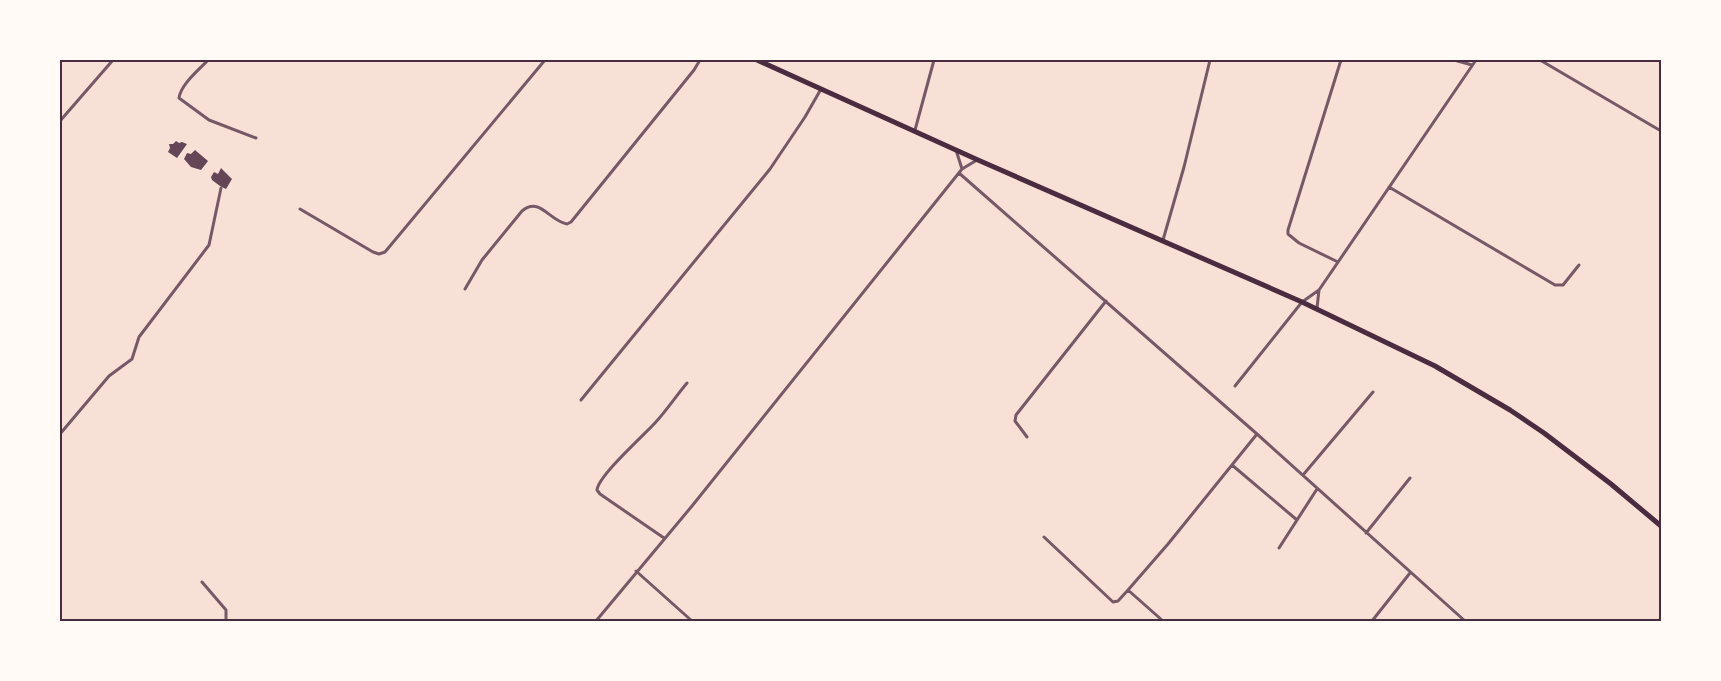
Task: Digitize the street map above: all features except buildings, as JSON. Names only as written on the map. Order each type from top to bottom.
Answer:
[{"type":"main road","points":[[758,60],[978,160],[1317,308],[1435,366],[1510,410],[1597,472],[1661,526]]},
{"type":"street","points":[[60,121],[113,60]]},
{"type":"street","points":[[208,60],[183,87],[179,98],[209,120],[256,138]]},
{"type":"street","points":[[300,208],[373,252],[379,254],[385,252],[545,60]]},
{"type":"street","points":[[465,288],[482,260],[528,206],[534,205],[562,223],[567,224],[571,222],[694,70],[700,60]]},
{"type":"street","points":[[915,130],[934,60]]},
{"type":"street","points":[[1163,240],[1184,167],[1210,60]]},
{"type":"street","points":[[1338,262],[1298,243],[1288,234],[1288,230],[1341,60]]},
{"type":"street","points":[[1454,60],[1472,65]]},
{"type":"street","points":[[1236,386],[1302,302],[1319,290],[1476,60]]},
{"type":"street","points":[[1540,60],[1661,131]]},
{"type":"street","points":[[581,400],[770,169],[822,89]]},
{"type":"street","points":[[956,149],[961,171],[1258,434],[1465,621]]},
{"type":"street","points":[[596,621],[961,171],[978,160]]},
{"type":"street","points":[[1389,187],[1555,285],[1563,285],[1579,265]]},
{"type":"street","points":[[60,434],[109,376],[132,359],[139,337],[209,245],[221,188]]},
{"type":"street","points":[[1317,308],[1319,290]]},
{"type":"street","points":[[1027,437],[1015,421],[1016,415],[1106,301]]},
{"type":"street","points":[[664,538],[600,494],[597,486],[606,474],[657,422],[686,383]]},
{"type":"street","points":[[1303,475],[1373,392]]},
{"type":"street","points":[[1044,537],[1113,602],[1118,601],[1168,544],[1258,434]]},
{"type":"street","points":[[1232,466],[1297,520]]},
{"type":"street","points":[[1366,533],[1410,478]]},
{"type":"street","points":[[1279,548],[1317,489]]},
{"type":"street","points":[[636,571],[692,621]]},
{"type":"street","points":[[1372,621],[1410,573]]},
{"type":"street","points":[[202,582],[226,610],[226,621]]},
{"type":"street","points":[[1128,590],[1163,621]]}]
